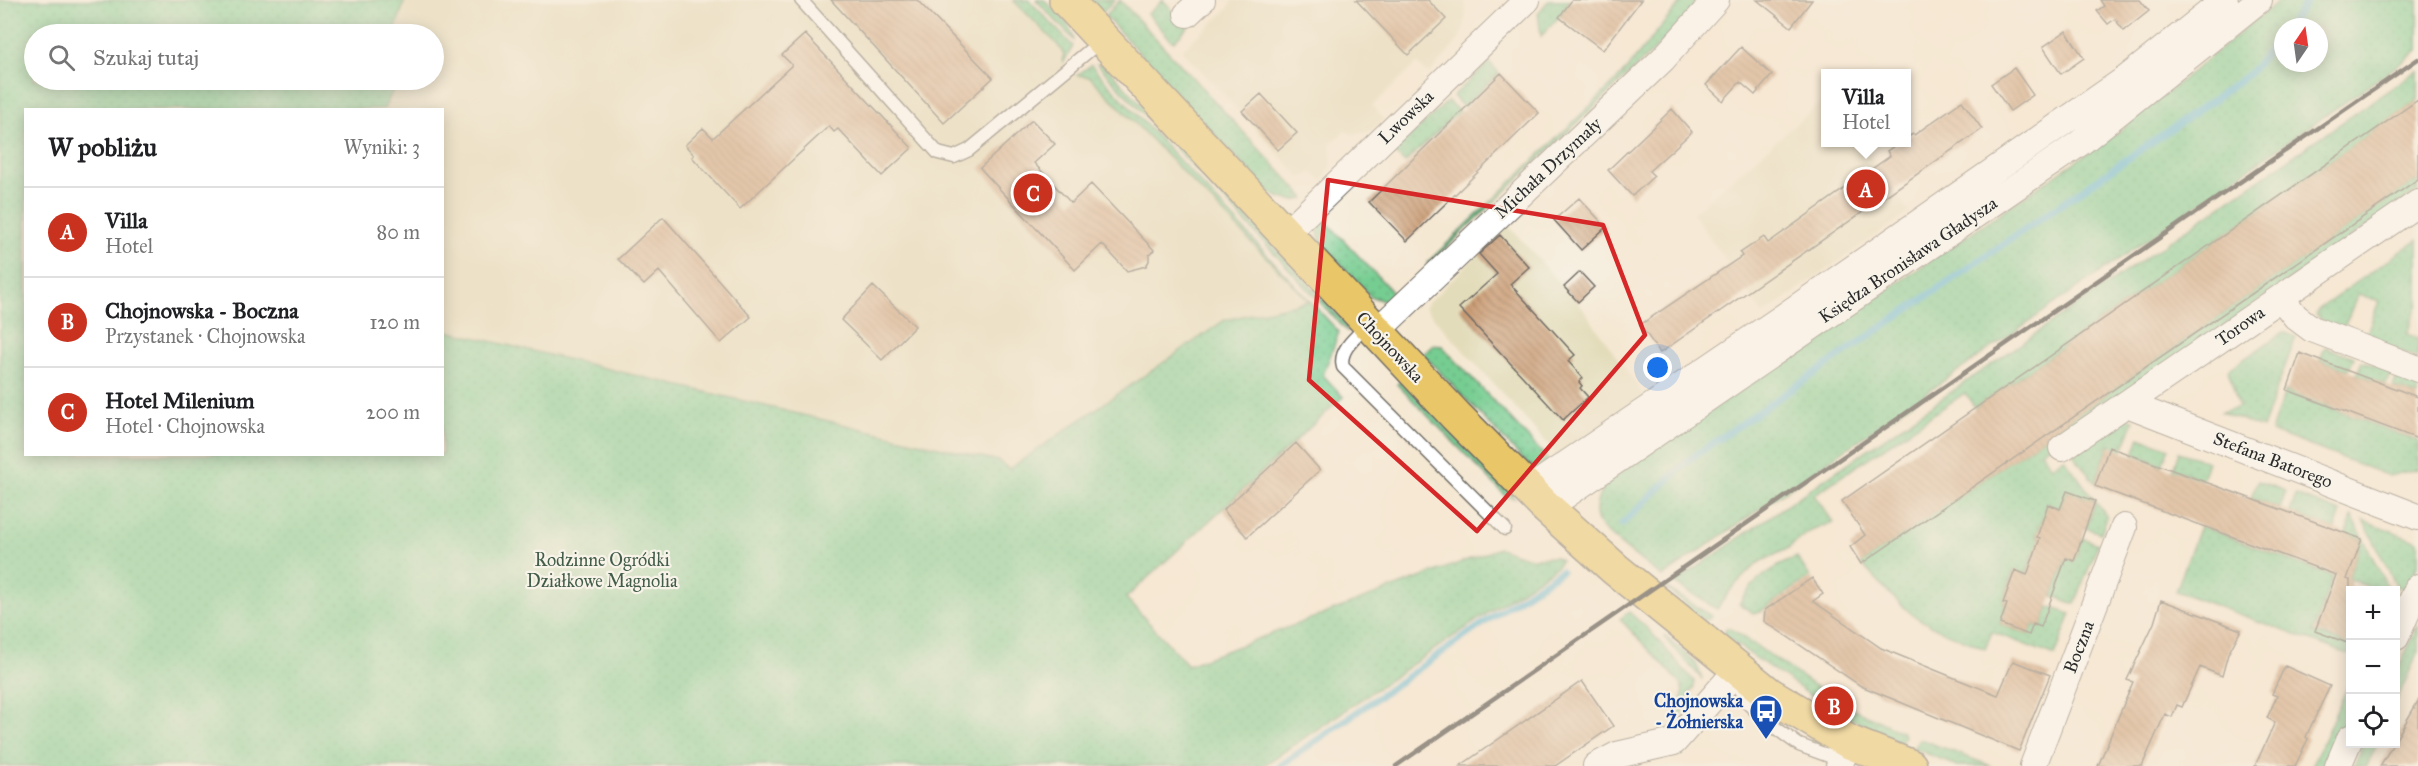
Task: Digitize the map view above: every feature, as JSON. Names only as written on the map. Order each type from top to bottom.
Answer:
[{"type":"main road","name":"Chojnowska","points":[[1066,0],[1373,328],[1538,499],[1615,569],[1738,669],[1796,712],[1844,754],[1880,754],[1910,766]]},
{"type":"street","name":"Michała Drzymały","points":[[1373,328],[1656,66],[1716,0]]},
{"type":"street","name":"Księdza Bronisława Gładysza","points":[[1538,499],[1783,317],[2127,78],[2225,0]]},
{"type":"street","name":"Księdza Bronisława Gładysza","points":[[1538,499],[2080,143],[2259,0]]},
{"type":"street","name":"Lwowska","points":[[1285,234],[1513,5]]},
{"type":"street","name":"Torowa","points":[[2062,448],[2418,203]]},
{"type":"street","points":[[2281,298],[2296,317],[2312,328],[2418,369]]},
{"type":"street","name":"Stefana Batorego","points":[[2127,404],[2418,517]]},
{"type":"street","name":"Boczna","points":[[2033,766],[2124,527]]},
{"type":"street","points":[[2400,628],[2418,587]]},
{"type":"street","points":[[1596,766],[1617,755],[1675,754],[1738,669]]},
{"type":"street","points":[[2338,766],[2346,747]]},
{"type":"lane","points":[[801,0],[939,153],[954,158],[969,150],[1103,40]]},
{"type":"lane","points":[[1373,328],[1347,347],[1342,360],[1343,368],[1505,529]]},
{"type":"highlighted area","points":[[1328,180],[1603,225],[1645,335],[1477,531],[1309,380]]},
{"type":"shaded area","points":[[405,0],[1013,0],[1057,44],[1064,55],[1062,60],[1077,75],[1090,77],[1310,301],[1225,320],[1009,469],[998,461],[444,330],[444,108],[385,108],[393,90],[444,90],[444,24],[397,24]]},
{"type":"shaded area","points":[[1232,0],[1465,0],[1466,12],[1464,27],[1459,39],[1428,74],[1417,63],[1372,106],[1384,120],[1372,130],[1362,133],[1353,134],[1345,131],[1330,144],[1332,166],[1323,181],[1312,172],[1301,178],[1182,50],[1229,8]]},
{"type":"shaded area","points":[[1821,102],[1821,147],[1864,147],[1909,212],[1763,314],[1693,213]]},
{"type":"shaded area","points":[[1508,225],[1584,310],[1644,396],[1558,455],[1424,307]]},
{"type":"green space","name":"Rodzinne Ogródki Działkowe Magnolia","points":[[0,0],[405,0],[397,24],[24,24],[24,90],[393,90],[384,108],[24,108],[24,456],[444,456],[444,330],[998,461],[1009,469],[1225,320],[1309,301],[1090,77],[1077,75],[1091,65],[1339,332],[1323,375],[1343,397],[1126,598],[1188,665],[1499,548],[1530,558],[1556,557],[1561,560],[1557,566],[1263,766],[0,766]]},
{"type":"green space","points":[[1013,0],[1029,0],[1073,46],[1064,62],[1062,60],[1064,54],[1057,44]]},
{"type":"green space","points":[[1036,0],[1044,0],[1058,13],[1067,23],[1074,40]]},
{"type":"green space","points":[[1089,0],[1115,0],[1102,13]]},
{"type":"green space","points":[[1120,0],[1305,198],[1290,200],[1267,191],[1105,16]]},
{"type":"green space","points":[[1163,0],[1188,27],[1173,42],[1148,14]]},
{"type":"green space","points":[[1549,0],[1570,0],[1558,18],[1541,36],[1538,13]]},
{"type":"green space","points":[[1683,0],[1703,0],[1670,35],[1429,264],[1427,263],[1619,78]]},
{"type":"green space","points":[[2280,0],[2418,0],[2418,51],[1662,577],[1619,544],[1604,530],[1597,519],[1598,499],[1604,487],[1613,478],[2120,131]]},
{"type":"green space","points":[[1489,62],[1499,73],[1463,107],[1453,96]]},
{"type":"green space","points":[[1097,64],[1104,64],[1347,325],[1347,331]]},
{"type":"green space","points":[[2418,70],[2418,100],[1975,408],[1965,393],[1814,495],[1833,522],[1809,532],[1787,549],[1756,564],[1732,588],[1717,609],[1674,583]]},
{"type":"green space","points":[[1448,101],[1459,111],[1405,163],[1394,152]]},
{"type":"green space","points":[[2418,179],[2418,191],[2041,452],[2052,467],[2064,458],[2095,501],[2067,491],[2060,508],[2048,505],[2036,536],[2040,538],[2026,574],[2014,570],[2003,603],[2006,604],[2000,624],[2029,635],[2033,625],[2041,627],[2049,607],[2071,614],[2055,656],[1992,632],[1985,649],[1938,629],[1912,614],[1861,564]]},
{"type":"green space","points":[[1321,216],[1398,298],[1386,302],[1370,296],[1321,243],[1317,229]]},
{"type":"green space","points":[[2418,239],[2418,303],[2407,334],[2418,338],[2418,358],[2365,338],[2379,301],[2358,294],[2343,330],[2315,315],[2319,309]]},
{"type":"green space","points":[[2283,332],[2296,337],[2262,428],[2221,412],[2239,407],[2228,370]]},
{"type":"green space","points":[[1433,345],[1442,346],[1546,457],[1547,463],[1537,470],[1526,463],[1423,354]]},
{"type":"green space","points":[[2325,347],[2354,357],[2349,370],[2320,360]]},
{"type":"green space","points":[[2362,361],[2391,371],[2386,385],[2357,374]]},
{"type":"green space","points":[[2398,374],[2418,381],[2418,396],[2393,387]]},
{"type":"green space","points":[[1401,381],[1515,498],[1507,497],[1397,384]]},
{"type":"green space","points":[[2285,391],[2418,441],[2418,469],[2389,476],[2271,431]]},
{"type":"green space","points":[[2125,418],[2134,420],[2122,450],[2109,445],[2095,483],[2073,454]]},
{"type":"green space","points":[[2140,437],[2169,448],[2162,465],[2134,454]]},
{"type":"green space","points":[[2179,452],[2208,462],[2202,479],[2173,469]]},
{"type":"green space","points":[[2258,481],[2286,491],[2280,509],[2251,498]]},
{"type":"green space","points":[[2296,495],[2341,512],[2335,529],[2290,512]]},
{"type":"green space","points":[[2096,502],[2107,517],[2101,533],[2086,528]]},
{"type":"green space","points":[[2352,516],[2387,586],[2367,586],[2348,579],[2362,539],[2346,533]]},
{"type":"green space","points":[[2363,520],[2418,541],[2418,565],[2407,591],[2396,586]]},
{"type":"green space","points":[[2200,526],[2333,576],[2313,632],[2346,644],[2346,654],[2176,591]]},
{"type":"green space","points":[[2082,538],[2098,544],[2075,604],[2053,596],[2066,559],[2074,561]]},
{"type":"green space","points":[[1797,557],[1810,577],[1761,611],[1753,613],[1739,604],[1750,588],[1764,576]]},
{"type":"green space","points":[[1663,586],[1712,616],[1704,620]]},
{"type":"green space","points":[[1629,612],[1649,630],[1694,681],[1694,688],[1688,695],[1693,700],[1680,716],[1676,713],[1683,694],[1681,684],[1620,619]]},
{"type":"green space","points":[[2418,625],[2418,653],[2400,693],[2400,665]]},
{"type":"green space","points":[[1726,628],[1730,628],[1822,691],[1817,700],[1724,636]]},
{"type":"green space","points":[[1664,637],[1696,663],[1702,679]]},
{"type":"green space","points":[[2346,690],[2346,723],[2326,766],[2312,766]]},
{"type":"green space","points":[[1854,709],[1902,732],[1904,736],[1901,743],[1849,718]]},
{"type":"green space","points":[[1920,739],[1991,766],[1957,766],[1913,748]]},
{"type":"green space","points":[[2362,748],[2375,748],[2367,766],[2354,766]]},
{"type":"building","points":[[831,0],[917,0],[993,78],[944,123]]},
{"type":"building","points":[[1356,0],[1428,0],[1446,19],[1408,55]]},
{"type":"building","points":[[1572,0],[1641,0],[1603,50],[1559,17]]},
{"type":"building","points":[[1757,0],[1812,0],[1791,27]]},
{"type":"building","points":[[2100,0],[2140,0],[2149,11],[2124,31],[2115,19],[2108,24],[2097,11],[2104,6]]},
{"type":"building","points":[[2066,31],[2084,58],[2061,74],[2043,47]]},
{"type":"building","points":[[805,34],[912,148],[882,176],[838,129],[834,132],[829,126],[740,209],[692,157],[694,155],[685,145],[703,128],[713,138],[792,65],[782,55]]},
{"type":"building","points":[[1741,47],[1772,75],[1755,95],[1740,82],[1723,101],[1706,85]]},
{"type":"building","points":[[2014,68],[2033,95],[2010,111],[1991,84]]},
{"type":"building","points":[[1501,73],[1539,113],[1407,241],[1369,202]]},
{"type":"building","points":[[1261,94],[1297,133],[1278,150],[1242,111]]},
{"type":"building","points":[[2418,100],[2418,179],[1861,564],[1850,547],[1865,535],[1842,501]]},
{"type":"building","points":[[1962,101],[1982,129],[1660,353],[1640,325],[1742,256],[1740,253],[1764,237],[1768,243],[1890,156],[1887,151],[1893,147],[1911,147],[1911,135]]},
{"type":"building","points":[[1672,109],[1692,132],[1649,171],[1654,176],[1632,196],[1608,170]]},
{"type":"building","points":[[1032,120],[1055,144],[1034,163],[1071,203],[1091,184],[1154,250],[1149,255],[1146,266],[1127,271],[1102,244],[1075,270],[980,168]]},
{"type":"building","points":[[1579,198],[1606,227],[1581,250],[1554,220]]},
{"type":"building","points":[[663,217],[751,317],[721,343],[659,271],[644,285],[618,259]]},
{"type":"building","points":[[1500,235],[1529,267],[1510,284],[1575,355],[1568,361],[1583,378],[1579,382],[1582,386],[1580,388],[1588,397],[1563,420],[1459,308],[1497,274],[1479,254]]},
{"type":"building","points":[[1580,272],[1594,287],[1578,302],[1564,287]]},
{"type":"building","points":[[873,286],[915,326],[882,360],[841,320]]},
{"type":"building","points":[[2300,353],[2418,397],[2418,439],[2287,390]]},
{"type":"building","points":[[1296,443],[1320,470],[1247,537],[1223,510]]},
{"type":"building","points":[[2109,447],[2362,539],[2347,579],[2350,580],[2350,586],[2346,586],[2346,643],[2315,631],[2336,575],[2095,486]]},
{"type":"building","points":[[2067,491],[2095,501],[2074,561],[2066,558],[2041,627],[2033,624],[2029,635],[2000,624],[2007,604],[2003,603],[2015,570],[2027,575],[2040,538],[2037,537],[2048,504],[2060,509]]},
{"type":"building","points":[[1812,578],[1823,594],[1813,601],[1881,648],[1998,695],[2013,661],[2050,675],[2019,751],[1861,686],[1764,621],[1765,610]]},
{"type":"building","points":[[2161,600],[2241,630],[2228,654],[2222,676],[2200,667],[2182,707],[2177,705],[2172,717],[2165,714],[2142,766],[2098,766],[2133,682],[2127,680],[2154,623]]},
{"type":"building","points":[[2285,666],[2330,686],[2295,766],[2255,766],[2275,722],[2267,718],[2277,696],[2272,694]]},
{"type":"building","points":[[1582,681],[1613,726],[1555,766],[1460,766]]},
{"type":"building","points":[[2418,701],[2418,766],[2380,766],[2391,748],[2400,748],[2400,732]]},
{"type":"waterway","points":[[2295,18],[2308,0]]},
{"type":"waterway","points":[[1622,524],[1690,459],[2213,100],[2250,73],[2274,44]]},
{"type":"waterway","points":[[1280,766],[1561,571]]},
{"type":"railway","points":[[1396,766],[2418,59]]},
{"type":"place","name":"Villa","points":[[1866,189]]},
{"type":"place","name":"Hotel Milenium","points":[[1033,193]]},
{"type":"place","name":"Chojnowska - Boczna","points":[[1834,706]]},
{"type":"place","name":"Chojnowska - Żołnierska","points":[[1766,740]]}]
